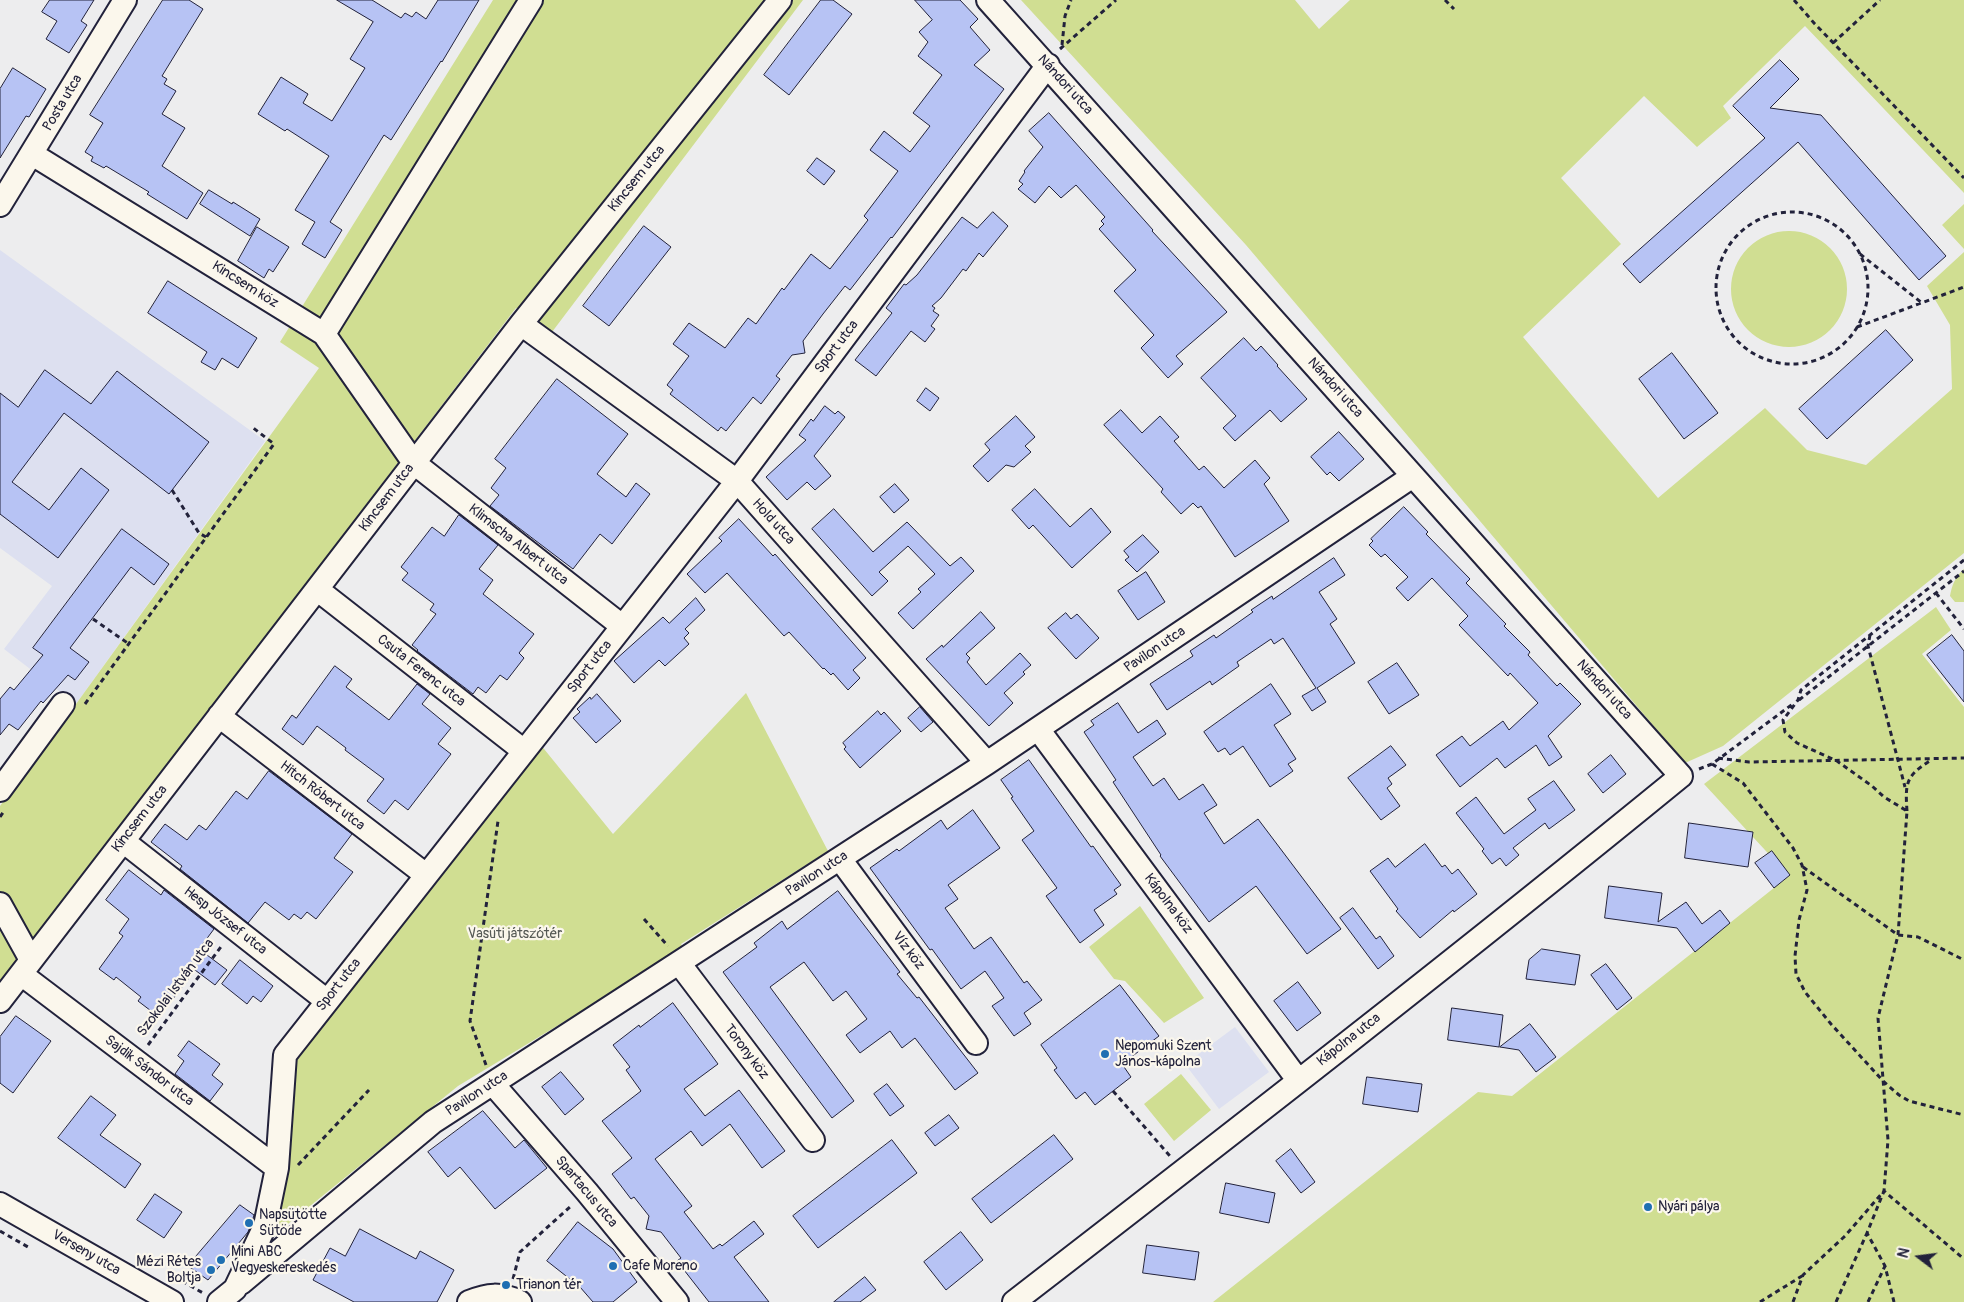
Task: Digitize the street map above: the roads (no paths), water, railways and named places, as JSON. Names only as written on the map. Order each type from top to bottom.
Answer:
[{"type":"street","name":"Posta utca","points":[[0,205],[125,0]]},
{"type":"street","points":[[324,334],[531,0]]},
{"type":"street","name":"Kincsem utca","points":[[0,1001],[521,324],[780,0]]},
{"type":"street","name":"Nándori utca","points":[[988,0],[1048,65],[1680,776]]},
{"type":"street","name":"Sport utca","points":[[227,1295],[266,1226],[288,1167],[285,1054],[737,481],[1048,65]]},
{"type":"street","name":"Kincsem köz","points":[[32,154],[324,334],[414,463]]},
{"type":"street","name":"Hold utca","points":[[521,324],[737,481],[987,763]]},
{"type":"street","name":"Klimscha Albert utca","points":[[414,463],[622,626]]},
{"type":"street","name":"Pavilon utca","points":[[227,1295],[433,1122],[987,763],[1413,476]]},
{"type":"street","name":"Csuta Ferenc utca","points":[[318,590],[524,752]]},
{"type":"street","points":[[0,790],[63,704]]},
{"type":"street","name":"Hitch Róbert utca","points":[[219,716],[426,875]]},
{"type":"street","name":"Kápolna köz","points":[[1038,729],[1298,1080]]},
{"type":"street","name":"Kápolna utca","points":[[1014,1302],[1561,873],[1680,776]]},
{"type":"street","name":"Hesp József utca","points":[[123,841],[234,930],[327,1000]]},
{"type":"street","name":"Víz köz","points":[[840,859],[976,1043]]},
{"type":"street","points":[[0,904],[26,967]]},
{"type":"street","name":"Torony köz","points":[[679,964],[813,1140]]},
{"type":"street","name":"Sajdik Sándor utca","points":[[26,967],[136,1061],[288,1167]]},
{"type":"street","name":"Spartacus utca","points":[[494,1084],[587,1192],[677,1302]]},
{"type":"street","name":"Verseny utca","points":[[0,1204],[172,1302]]},
{"type":"street","points":[[469,1302],[484,1296],[513,1299]]},
{"type":"place","name":"Nepomuki Szent János-kápolna","points":[[1105,1054]]},
{"type":"place","name":"Nyári pálya","points":[[1648,1207]]},
{"type":"place","name":"Napsütötte Sütöde","points":[[249,1223]]},
{"type":"place","name":"Mini ABC Vegyeskereskedés","points":[[221,1260]]},
{"type":"place","name":"Cafe Moreno","points":[[613,1266]]},
{"type":"place","name":"Mézi Rétes Boltja","points":[[211,1270]]},
{"type":"place","name":"Trianon tér","points":[[506,1285]]},
{"type":"park label","name":"Vasúti játszótér","points":[[515,934]]}]
